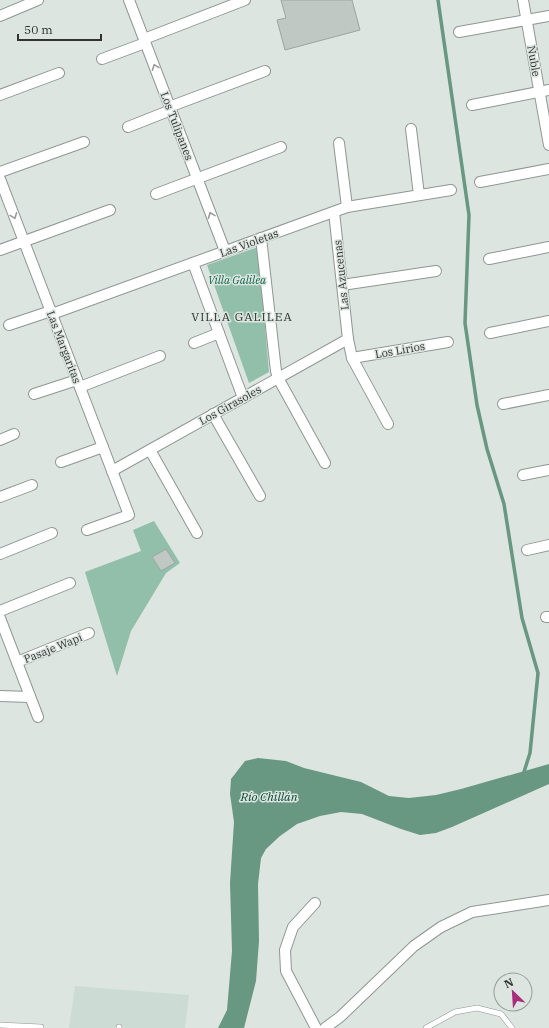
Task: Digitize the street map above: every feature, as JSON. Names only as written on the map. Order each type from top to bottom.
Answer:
[{"type":"street","points":[[0,16],[38,0]]},
{"type":"street","name":"Los Tulipanes","points":[[129,0],[225,252]]},
{"type":"street","points":[[102,59],[245,0]]},
{"type":"street","name":"Ñuble","points":[[523,0],[544,91],[549,145]]},
{"type":"street","points":[[459,32],[549,16]]},
{"type":"street","points":[[128,127],[170,108],[265,71]]},
{"type":"street","points":[[0,95],[59,73]]},
{"type":"street","points":[[472,105],[544,91]]},
{"type":"street","points":[[411,129],[419,195]]},
{"type":"street","points":[[0,172],[84,142]]},
{"type":"street","points":[[339,144],[347,207]]},
{"type":"street","points":[[156,194],[281,147]]},
{"type":"street","points":[[480,182],[549,169]]},
{"type":"street","name":"Las Margaritas","points":[[0,179],[129,515],[87,530]]},
{"type":"street","name":"Las Violetas","points":[[9,325],[51,313],[225,252],[347,207],[451,190]]},
{"type":"street","points":[[0,250],[110,210]]},
{"type":"street","name":"Las Azucenas","points":[[334,212],[348,339],[352,358],[388,424]]},
{"type":"street","points":[[261,238],[274,365],[278,378],[325,463]]},
{"type":"street","points":[[489,259],[549,247]]},
{"type":"street","points":[[193,263],[243,398]]},
{"type":"street","points":[[342,285],[436,271]]},
{"type":"street","points":[[490,333],[549,321]]},
{"type":"street","points":[[194,343],[219,334]]},
{"type":"street","name":"Los Girasoles","points":[[112,471],[348,339]]},
{"type":"street","name":"Los Lirios","points":[[352,358],[448,342]]},
{"type":"street","points":[[34,394],[78,383],[160,356]]},
{"type":"street","points":[[503,404],[549,395]]},
{"type":"street","points":[[214,414],[260,496]]},
{"type":"street","points":[[0,440],[14,434]]},
{"type":"street","points":[[61,462],[103,447]]},
{"type":"street","points":[[150,450],[197,533]]},
{"type":"street","points":[[522,475],[549,470]]},
{"type":"street","points":[[0,497],[32,484]]},
{"type":"street","points":[[0,554],[52,533]]},
{"type":"street","points":[[527,550],[549,545]]},
{"type":"street","points":[[0,610],[70,583]]},
{"type":"street","points":[[0,618],[38,717]]},
{"type":"street","name":"Pasaje Wapi","points":[[17,662],[89,633]]},
{"type":"street","points":[[0,696],[30,697]]},
{"type":"street","points":[[325,1028],[340,1017],[414,946],[441,927],[472,912],[549,900]]},
{"type":"street","points":[[315,904],[292,928],[285,950],[286,971],[316,1028]]},
{"type":"lane","points":[[426,1028],[455,1012],[477,1008],[501,1014],[512,1028]]},
{"type":"lane","points":[[0,1025],[41,1027]]},
{"type":"shaded area","points":[[75,986],[189,995],[185,1028],[69,1028]]},
{"type":"green space","name":"Villa Galilea","points":[[258,247],[269,372],[249,383],[207,265]]},
{"type":"green space","points":[[154,521],[180,563],[166,573],[131,631],[117,676],[85,572],[141,551],[133,530]]},
{"type":"water","name":"Río Chillán","points":[[258,758],[286,761],[304,768],[361,782],[389,796],[409,798],[436,795],[461,789],[549,764],[549,784],[436,833],[420,835],[362,814],[341,812],[320,816],[297,824],[280,836],[266,849],[261,858],[258,884],[259,941],[256,981],[244,1028],[218,1028],[227,1010],[232,951],[230,883],[234,822],[230,794],[231,779],[245,761]]},
{"type":"building","points":[[281,0],[352,0],[360,30],[285,50],[277,20],[286,18]]},
{"type":"building","points":[[166,549],[175,563],[161,571],[152,557]]},
{"type":"waterway","points":[[438,0],[469,215],[465,323],[477,405],[487,449],[504,504],[522,618],[538,673],[530,753],[523,775]]},
{"type":"district","name":"VILLA GALILEA","points":[[242,317]]}]
